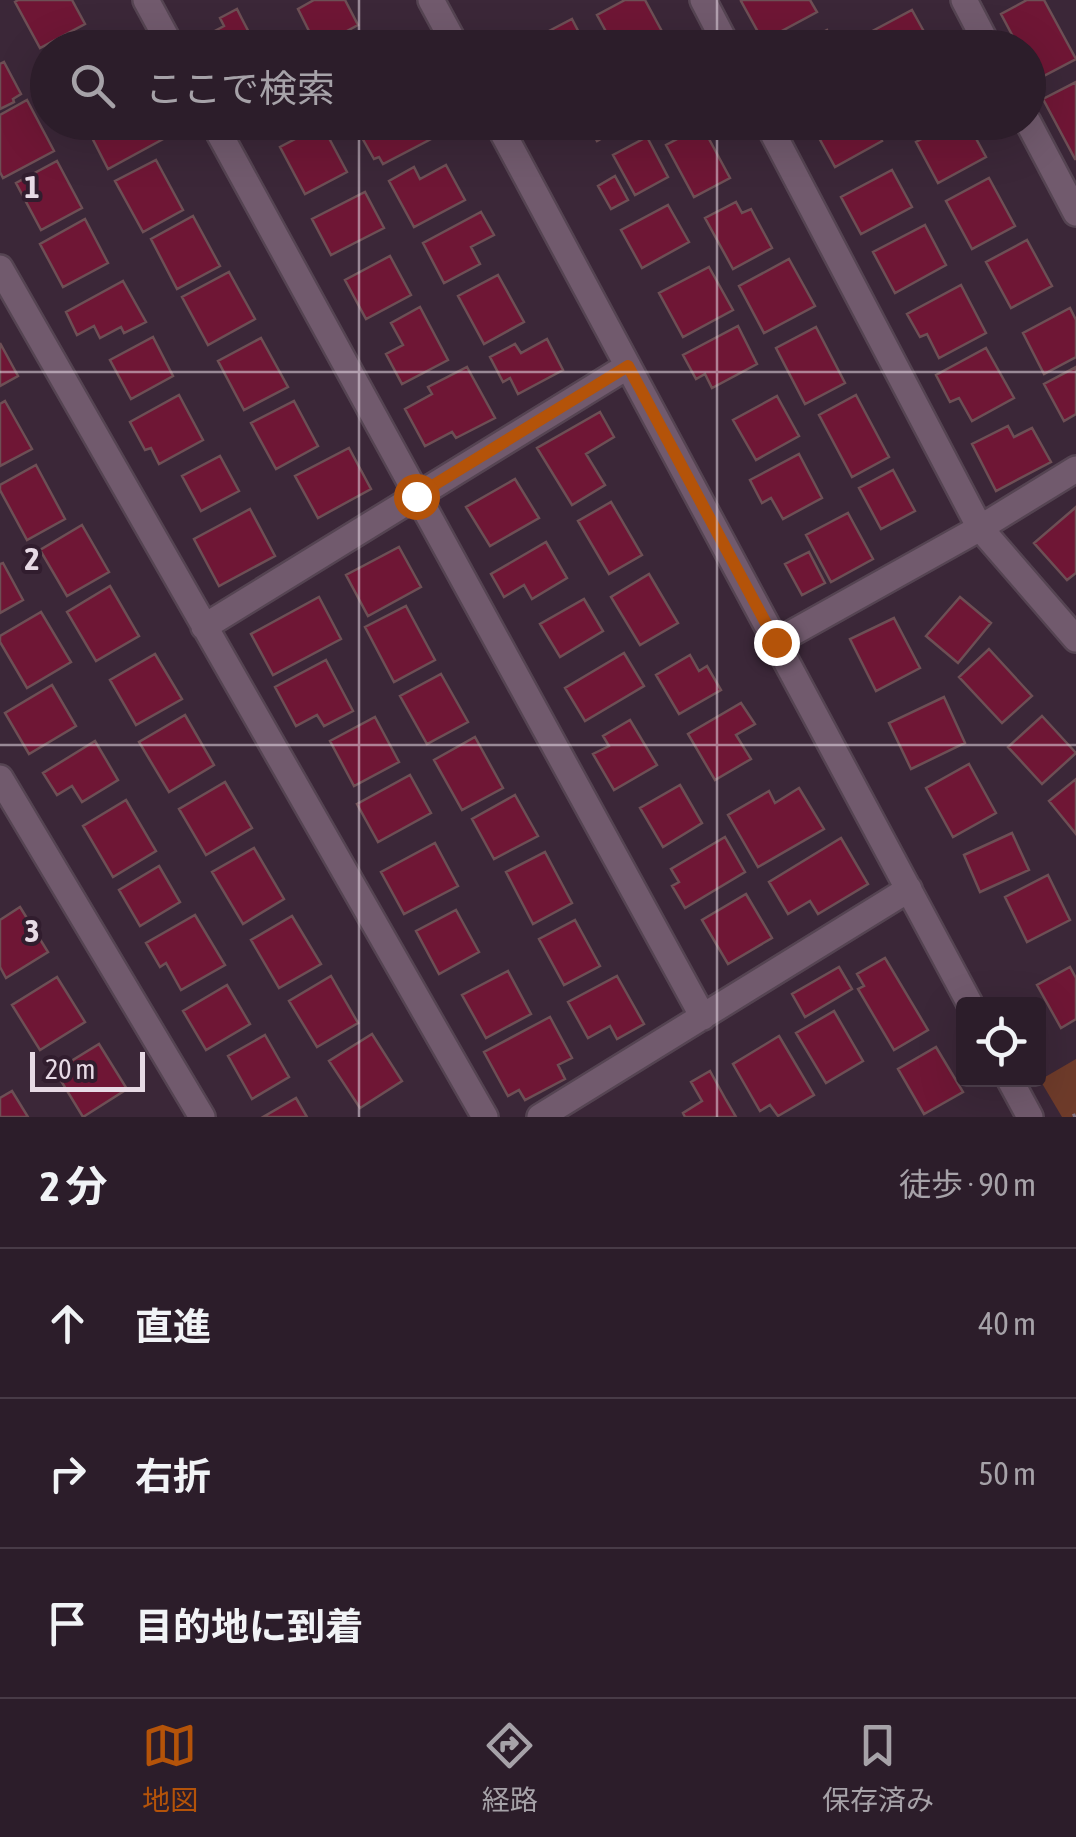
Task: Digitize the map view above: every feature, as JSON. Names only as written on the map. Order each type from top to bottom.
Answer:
[{"type":"street","points":[[146,0],[162,30]]},
{"type":"street","points":[[432,0],[448,30]]},
{"type":"street","points":[[702,0],[718,30]]},
{"type":"street","points":[[964,0],[979,30]]},
{"type":"street","points":[[223,140],[703,1017]]},
{"type":"street","points":[[507,140],[966,997]]},
{"type":"street","points":[[776,140],[980,528],[1076,638]]},
{"type":"street","points":[[1037,140],[1076,213]]},
{"type":"street","points":[[2,276],[485,1117]]},
{"type":"street","points":[[204,626],[628,366]]},
{"type":"street","points":[[776,642],[980,528],[1076,469]]},
{"type":"street","points":[[0,778],[202,1117]]},
{"type":"street","points":[[540,1117],[908,890]]},
{"type":"street","points":[[1014,1087],[1030,1117]]},
{"type":"shaded area","points":[[1076,1059],[1076,1117],[1062,1117],[1044,1087],[1046,1076]]},
{"type":"building","points":[[72,0],[85,24],[74,30],[30,30],[15,2]]},
{"type":"building","points":[[314,0],[345,0],[358,25],[349,30],[308,30],[298,9]]},
{"type":"building","points":[[625,0],[645,0],[661,30],[605,30],[597,15]]},
{"type":"building","points":[[810,0],[817,12],[783,30],[757,30],[741,1]]},
{"type":"building","points":[[1027,0],[1044,0],[1076,59],[1046,75],[1046,30],[1009,30],[1001,14]]},
{"type":"building","points":[[237,9],[248,30],[217,30],[224,26],[220,18]]},
{"type":"building","points":[[912,10],[923,30],[874,30]]},
{"type":"building","points":[[572,19],[578,30],[551,30]]},
{"type":"building","points":[[4,62],[21,94],[0,109],[0,64]]},
{"type":"building","points":[[1076,82],[1076,159],[1046,105],[1046,97]]},
{"type":"building","points":[[27,100],[30,140],[48,140],[54,151],[3,178],[0,115]]},
{"type":"building","points":[[93,140],[161,140],[108,169]]},
{"type":"building","points":[[293,140],[330,140],[347,172],[305,194],[280,147]]},
{"type":"building","points":[[363,140],[429,140],[383,164],[379,157],[374,159]]},
{"type":"building","points":[[649,140],[668,177],[635,195],[613,155]]},
{"type":"building","points":[[675,140],[710,140],[730,178],[694,197],[666,145]]},
{"type":"building","points":[[820,140],[881,140],[882,141],[835,167]]},
{"type":"building","points":[[977,140],[986,157],[938,183],[916,142]]},
{"type":"building","points":[[156,160],[183,210],[143,232],[115,181]]},
{"type":"building","points":[[57,161],[82,208],[41,230],[16,183]]},
{"type":"building","points":[[446,165],[465,200],[414,227],[389,181],[414,167],[420,179]]},
{"type":"building","points":[[892,170],[912,207],[861,234],[841,197]]},
{"type":"building","points":[[615,176],[628,200],[611,209],[598,186]]},
{"type":"building","points":[[989,178],[1015,226],[972,249],[946,201]]},
{"type":"building","points":[[365,192],[384,228],[331,255],[312,219]]},
{"type":"building","points":[[736,202],[742,213],[751,209],[772,248],[733,269],[705,218]]},
{"type":"building","points":[[668,205],[689,242],[642,268],[621,230]]},
{"type":"building","points":[[481,212],[494,235],[471,247],[480,264],[444,283],[423,243]]},
{"type":"building","points":[[193,216],[220,266],[177,289],[151,239]]},
{"type":"building","points":[[85,219],[108,263],[63,287],[40,244]]},
{"type":"building","points":[[925,225],[946,265],[895,293],[873,252]]},
{"type":"building","points":[[1027,240],[1052,286],[1011,308],[986,262]]},
{"type":"building","points":[[390,256],[411,295],[366,319],[345,280]]},
{"type":"building","points":[[789,259],[815,306],[764,333],[739,286]]},
{"type":"building","points":[[709,267],[733,310],[683,337],[659,293]]},
{"type":"building","points":[[229,272],[255,319],[208,345],[182,297]]},
{"type":"building","points":[[498,275],[524,322],[484,344],[458,296]]},
{"type":"building","points":[[123,281],[146,322],[124,333],[121,327],[100,338],[94,326],[77,335],[66,312]]},
{"type":"building","points":[[961,285],[986,333],[939,358],[927,334],[920,337],[907,314]]},
{"type":"building","points":[[420,307],[448,360],[402,384],[386,354],[403,345],[391,323]]},
{"type":"building","points":[[1070,308],[1076,320],[1076,357],[1044,374],[1023,333]]},
{"type":"building","points":[[738,326],[757,364],[712,388],[705,374],[696,379],[683,355]]},
{"type":"building","points":[[816,327],[845,383],[805,404],[776,348]]},
{"type":"building","points":[[153,337],[173,376],[131,399],[110,360]]},
{"type":"building","points":[[261,338],[288,387],[244,410],[218,361]]},
{"type":"building","points":[[547,339],[563,370],[518,394],[510,378],[503,382],[490,357],[515,344],[521,353]]},
{"type":"building","points":[[0,343],[18,376],[0,386]]},
{"type":"building","points":[[986,348],[1014,398],[972,421],[959,398],[950,402],[936,375]]},
{"type":"building","points":[[467,367],[495,418],[456,438],[452,432],[425,446],[405,409],[432,394],[428,387]]},
{"type":"building","points":[[1076,367],[1076,414],[1064,421],[1044,384]]},
{"type":"building","points":[[179,395],[203,440],[159,464],[151,448],[145,450],[130,422]]},
{"type":"building","points":[[856,395],[889,457],[852,477],[819,415]]},
{"type":"building","points":[[777,396],[799,436],[756,460],[733,420]]},
{"type":"building","points":[[5,401],[32,449],[0,466],[0,404]]},
{"type":"building","points":[[294,401],[318,446],[276,469],[251,423]]},
{"type":"building","points":[[600,412],[614,437],[586,454],[605,485],[572,505],[537,448]]},
{"type":"building","points":[[1008,426],[1014,437],[1032,428],[1051,462],[996,491],[972,444]]},
{"type":"building","points":[[349,448],[371,489],[318,518],[295,476]]},
{"type":"building","points":[[799,454],[822,498],[783,519],[771,498],[762,503],[750,480]]},
{"type":"building","points":[[220,456],[239,491],[201,511],[182,476]]},
{"type":"building","points":[[36,465],[65,519],[27,540],[0,485]]},
{"type":"building","points":[[893,470],[915,511],[881,529],[859,488]]},
{"type":"building","points":[[515,479],[539,518],[490,546],[466,507]]},
{"type":"building","points":[[611,502],[642,555],[609,574],[578,521]]},
{"type":"building","points":[[1076,507],[1076,573],[1067,580],[1034,543]]},
{"type":"building","points":[[250,509],[275,556],[219,586],[194,539]]},
{"type":"building","points":[[848,513],[873,559],[831,582],[806,535]]},
{"type":"building","points":[[82,525],[109,572],[67,596],[40,550]]},
{"type":"building","points":[[546,542],[567,578],[532,599],[524,585],[504,597],[491,574]]},
{"type":"building","points":[[399,547],[421,587],[368,616],[346,575]]},
{"type":"building","points":[[809,552],[825,583],[802,595],[785,564]]},
{"type":"building","points":[[3,563],[23,600],[0,613],[0,564]]},
{"type":"building","points":[[649,574],[678,623],[640,645],[611,597]]},
{"type":"building","points":[[110,586],[139,636],[96,661],[67,612]]},
{"type":"building","points":[[319,597],[341,639],[273,675],[251,634]]},
{"type":"building","points":[[960,597],[991,623],[958,663],[926,636]]},
{"type":"building","points":[[584,599],[603,631],[560,657],[540,624]]},
{"type":"building","points":[[406,606],[435,660],[394,682],[365,627]]},
{"type":"building","points":[[41,612],[71,662],[27,688],[0,636]]},
{"type":"building","points":[[894,618],[920,668],[876,691],[850,639]]},
{"type":"building","points":[[989,649],[1032,696],[1002,723],[959,677]]},
{"type":"building","points":[[624,653],[644,686],[585,721],[565,688]]},
{"type":"building","points":[[155,654],[182,699],[136,725],[110,680]]},
{"type":"building","points":[[690,655],[699,671],[707,666],[721,690],[679,714],[656,675]]},
{"type":"building","points":[[326,660],[353,711],[324,726],[317,715],[296,726],[275,687]]},
{"type":"building","points":[[441,674],[468,722],[427,744],[400,696]]},
{"type":"building","points":[[52,685],[76,726],[29,754],[5,713]]},
{"type":"building","points":[[944,697],[965,743],[911,769],[889,723]]},
{"type":"building","points":[[741,703],[755,724],[736,735],[751,759],[715,780],[688,734]]},
{"type":"building","points":[[185,715],[214,765],[169,792],[139,742]]},
{"type":"building","points":[[1042,716],[1076,753],[1042,784],[1008,747]]},
{"type":"building","points":[[375,717],[399,762],[354,786],[330,741]]},
{"type":"building","points":[[630,720],[657,765],[614,790],[593,754],[609,746],[603,736]]},
{"type":"building","points":[[475,737],[503,788],[462,810],[434,760]]},
{"type":"building","points":[[95,741],[118,780],[82,802],[72,786],[57,795],[43,773]]},
{"type":"building","points":[[969,764],[996,813],[953,837],[926,788]]},
{"type":"building","points":[[410,775],[431,813],[378,842],[357,804]]},
{"type":"building","points":[[1076,779],[1076,834],[1049,801]]},
{"type":"building","points":[[225,782],[252,828],[206,855],[179,809]]},
{"type":"building","points":[[680,785],[702,823],[663,847],[640,808]]},
{"type":"building","points":[[799,788],[824,829],[758,867],[728,815],[769,791],[775,803]]},
{"type":"building","points":[[515,795],[538,836],[494,859],[472,819]]},
{"type":"building","points":[[126,800],[156,851],[113,877],[83,826]]},
{"type":"building","points":[[1012,833],[1029,870],[980,892],[964,855]]},
{"type":"building","points":[[725,837],[745,872],[685,908],[672,886],[679,882],[671,869]]},
{"type":"building","points":[[841,838],[868,884],[818,914],[810,901],[788,914],[769,882]]},
{"type":"building","points":[[435,843],[458,886],[404,914],[381,872]]},
{"type":"building","points":[[254,848],[284,899],[243,924],[212,872]]},
{"type":"building","points":[[545,852],[572,903],[533,924],[506,872]]},
{"type":"building","points":[[159,866],[180,902],[140,926],[119,890]]},
{"type":"building","points":[[1048,875],[1070,920],[1027,942],[1005,897]]},
{"type":"building","points":[[746,894],[772,938],[728,964],[702,920]]},
{"type":"building","points":[[20,907],[48,952],[6,978],[0,967],[0,920]]},
{"type":"building","points":[[456,910],[479,952],[439,974],[416,931]]},
{"type":"building","points":[[195,915],[225,965],[181,990],[166,963],[160,967],[146,943]]},
{"type":"building","points":[[292,916],[321,964],[279,988],[251,940]]},
{"type":"building","points":[[575,920],[600,966],[564,985],[539,939]]},
{"type":"building","points":[[885,958],[928,1030],[894,1050],[858,989],[864,986],[857,974]]},
{"type":"building","points":[[839,967],[852,989],[805,1017],[792,994]]},
{"type":"building","points":[[1070,967],[1076,978],[1076,1019],[1061,1028],[1037,985]]},
{"type":"building","points":[[508,971],[531,1014],[486,1038],[462,995]]},
{"type":"building","points":[[331,976],[358,1023],[317,1047],[289,1001]]},
{"type":"building","points":[[617,976],[644,1024],[617,1039],[610,1026],[588,1038],[568,1002]]},
{"type":"building","points":[[57,977],[85,1022],[40,1050],[12,1005]]},
{"type":"building","points":[[227,985],[250,1024],[206,1050],[183,1011]]},
{"type":"building","points":[[834,1011],[863,1061],[826,1083],[796,1033]]},
{"type":"building","points":[[550,1017],[572,1058],[558,1065],[565,1079],[525,1100],[519,1090],[508,1096],[484,1052]]},
{"type":"building","points":[[372,1034],[402,1081],[360,1108],[329,1061]]},
{"type":"building","points":[[265,1035],[289,1077],[252,1099],[228,1056]]},
{"type":"building","points":[[779,1036],[814,1095],[778,1116],[770,1105],[760,1111],[733,1064]]},
{"type":"building","points":[[99,1044],[127,1089],[83,1117],[55,1071]]},
{"type":"building","points":[[936,1047],[956,1087],[963,1092],[924,1114],[898,1069]]},
{"type":"building","points":[[710,1071],[736,1117],[685,1117],[683,1113],[702,1101],[691,1082]]},
{"type":"building","points":[[12,1091],[28,1117],[0,1117],[0,1098]]},
{"type":"building","points":[[296,1098],[307,1117],[263,1117]]},
{"type":"route","points":[[416,496],[628,366],[776,642]]}]
